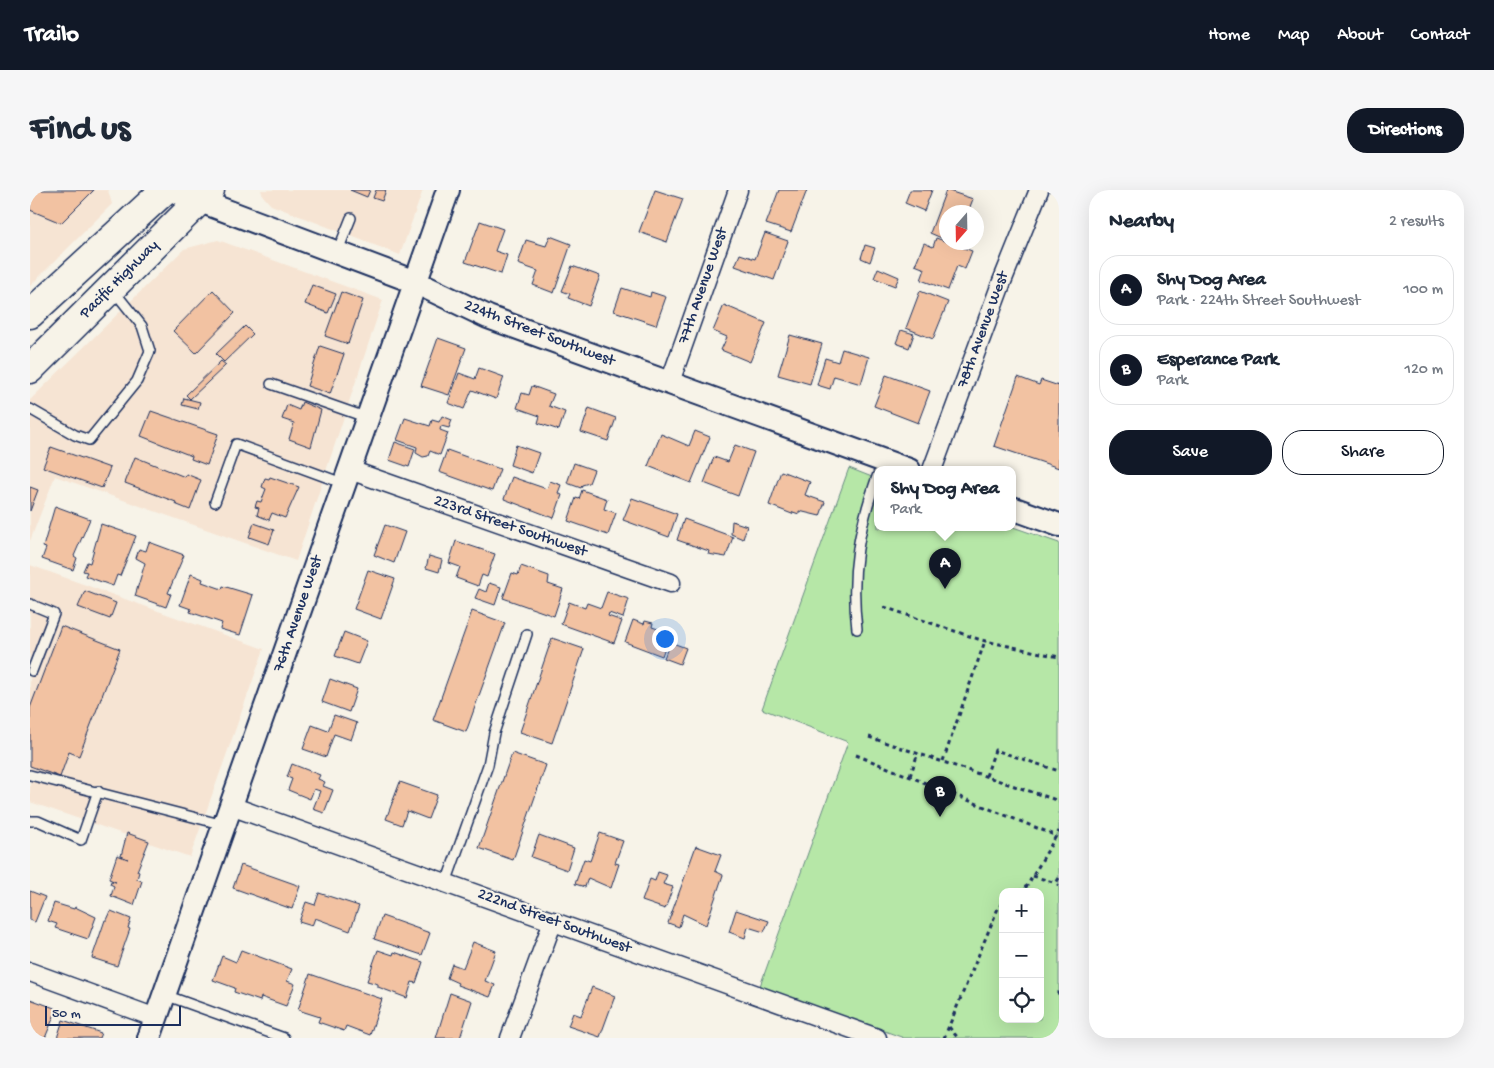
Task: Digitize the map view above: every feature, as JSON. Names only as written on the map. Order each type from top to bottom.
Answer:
[{"type":"highway","name":"Pacific Highway","points":[[30,314],[164,190]]},
{"type":"highway","name":"Pacific Highway","points":[[30,369],[204,195]]},
{"type":"street","name":"224th Street Southwest","points":[[171,190],[204,195],[337,253],[415,282],[488,317],[670,382],[874,466]]},
{"type":"street","name":"76th Avenue West","points":[[152,1028],[448,190]]},
{"type":"street","name":"77th Avenue West","points":[[670,382],[738,190]]},
{"type":"street","name":"78th Avenue West","points":[[933,466],[1001,284],[1039,190]]},
{"type":"street","points":[[387,271],[396,297],[398,332]]},
{"type":"street","name":"223rd Street Southwest","points":[[347,477],[671,583]]},
{"type":"street","points":[[1016,509],[1059,525]]},
{"type":"street","name":"222nd Street Southwest","points":[[228,816],[446,883],[553,921],[856,1035],[876,1038]]},
{"type":"street","points":[[510,1038],[553,921]]},
{"type":"street","points":[[30,972],[152,1028]]},
{"type":"lane","points":[[337,253],[351,218]]},
{"type":"lane","points":[[30,409],[75,435],[89,440],[137,381],[150,351],[142,326],[112,289]]},
{"type":"lane","points":[[270,384],[368,418]]},
{"type":"lane","points":[[215,502],[236,444],[347,477]]},
{"type":"lane","points":[[857,629],[853,596],[854,569],[863,515],[874,483]]},
{"type":"lane","points":[[30,604],[54,614],[31,674]]},
{"type":"lane","points":[[446,883],[488,765],[494,733],[527,634]]},
{"type":"lane","points":[[30,654],[33,659],[31,674]]},
{"type":"lane","points":[[30,775],[98,792],[228,816]]},
{"type":"lane","points":[[30,821],[38,821],[81,840],[98,792]]},
{"type":"lane","points":[[164,995],[284,1038]]},
{"type":"path","points":[[884,607],[985,641],[1059,657]]},
{"type":"path","points":[[943,762],[985,641]]},
{"type":"path","points":[[869,737],[1059,801]]},
{"type":"path","points":[[986,776],[996,750],[1059,771]]},
{"type":"path","points":[[910,776],[918,753]]},
{"type":"path","points":[[856,755],[1057,836]]},
{"type":"path","points":[[1024,888],[1027,886],[1059,830]]},
{"type":"path","points":[[1033,876],[1058,885],[1059,878]]},
{"type":"path","points":[[944,1038],[999,906]]},
{"type":"path","points":[[949,1026],[958,1038]]},
{"type":"shaded area","points":[[30,190],[108,190],[112,204],[30,286]]},
{"type":"shaded area","points":[[261,190],[423,190],[400,255],[271,205],[263,196]]},
{"type":"shaded area","points":[[218,240],[383,300],[296,561],[55,476],[30,541],[30,400],[184,249]]},
{"type":"shaded area","points":[[30,565],[264,649],[190,857],[30,802]]},
{"type":"green space","points":[[849,468],[874,478],[874,531],[1016,531],[1016,528],[1059,543],[1059,1038],[904,1038],[760,986],[848,742],[762,709]]},
{"type":"building","points":[[30,190],[94,190],[61,223],[30,210]]},
{"type":"building","points":[[350,190],[370,190],[367,197]]},
{"type":"building","points":[[376,190],[386,190],[382,201],[373,198]]},
{"type":"building","points":[[655,190],[683,199],[667,242],[639,232]]},
{"type":"building","points":[[779,190],[807,190],[791,232],[766,224]]},
{"type":"building","points":[[910,190],[932,190],[924,211],[905,203]]},
{"type":"building","points":[[946,190],[973,199],[971,205],[940,205]]},
{"type":"building","points":[[939,209],[939,237],[930,233]]},
{"type":"building","points":[[480,221],[503,229],[495,251],[507,255],[501,274],[465,262]]},
{"type":"building","points":[[765,233],[788,241],[774,280],[735,266],[740,254],[755,259]]},
{"type":"building","points":[[550,236],[571,244],[554,293],[533,285],[538,271],[518,264],[526,240],[546,246]]},
{"type":"building","points":[[936,238],[939,239],[939,250],[972,251],[965,269],[957,266],[948,290],[921,280],[925,269],[915,265],[924,243],[933,247]]},
{"type":"building","points":[[865,245],[875,248],[870,262],[861,258]]},
{"type":"building","points":[[572,266],[600,276],[589,306],[568,298],[570,294],[562,291]]},
{"type":"building","points":[[878,268],[899,277],[895,286],[874,278]]},
{"type":"building","points":[[312,285],[336,294],[328,313],[305,304]]},
{"type":"building","points":[[622,288],[650,297],[651,292],[666,297],[656,325],[614,311]]},
{"type":"building","points":[[213,290],[235,313],[196,353],[173,331]]},
{"type":"building","points":[[920,291],[948,302],[933,339],[906,328]]},
{"type":"building","points":[[341,292],[363,300],[348,344],[325,336]]},
{"type":"building","points":[[724,305],[766,323],[750,362],[721,350],[727,337],[713,331]]},
{"type":"building","points":[[245,326],[253,334],[224,362],[216,354]]},
{"type":"building","points":[[901,330],[914,334],[909,348],[896,343]]},
{"type":"building","points":[[790,335],[822,344],[810,384],[778,375]]},
{"type":"building","points":[[438,338],[466,348],[449,395],[421,386]]},
{"type":"building","points":[[320,346],[344,354],[330,394],[307,386]]},
{"type":"building","points":[[842,349],[869,357],[861,384],[834,376],[830,389],[817,385],[825,358],[838,362]]},
{"type":"building","points":[[221,361],[226,365],[190,399],[186,395]]},
{"type":"building","points":[[479,368],[504,377],[496,399],[472,390],[464,409],[448,403],[459,373],[475,379]]},
{"type":"building","points":[[886,375],[930,391],[918,423],[874,406]]},
{"type":"building","points":[[1018,377],[1039,385],[1041,380],[1059,386],[1059,468],[994,446]]},
{"type":"building","points":[[532,386],[554,394],[549,406],[565,412],[559,430],[538,423],[540,416],[517,408],[522,393],[529,395]]},
{"type":"building","points":[[184,398],[200,402],[198,409],[182,405]]},
{"type":"building","points":[[302,402],[321,410],[311,447],[289,439],[294,423],[282,419],[287,405],[299,410]]},
{"type":"building","points":[[589,408],[616,418],[608,441],[581,432]]},
{"type":"building","points":[[151,411],[218,434],[207,465],[191,459],[192,456],[141,436]]},
{"type":"building","points":[[442,416],[452,420],[449,428],[441,426],[440,430],[448,433],[440,455],[430,451],[428,456],[423,457],[416,453],[417,447],[397,440],[405,418],[430,426],[432,420],[439,422]]},
{"type":"building","points":[[695,431],[710,437],[691,483],[648,466],[661,434],[689,446]]},
{"type":"building","points":[[395,442],[415,449],[409,467],[389,460]]},
{"type":"building","points":[[516,445],[539,453],[532,473],[510,465]]},
{"type":"building","points":[[735,445],[754,452],[738,496],[704,483],[714,457],[728,462]]},
{"type":"building","points":[[51,447],[110,468],[102,488],[43,467]]},
{"type":"building","points":[[447,450],[500,469],[492,491],[439,472]]},
{"type":"building","points":[[135,457],[185,477],[186,474],[201,480],[190,510],[175,504],[176,502],[125,483]]},
{"type":"building","points":[[574,463],[594,470],[589,483],[582,485],[581,488],[567,483]]},
{"type":"building","points":[[781,471],[810,482],[805,495],[825,502],[820,516],[799,511],[799,514],[793,512],[792,514],[769,505]]},
{"type":"building","points":[[270,477],[299,487],[285,518],[272,513],[269,520],[257,515],[259,508],[255,507],[257,501],[261,502],[266,489],[262,487],[265,478],[269,479]]},
{"type":"building","points":[[512,477],[547,489],[550,481],[561,485],[558,493],[562,495],[554,518],[504,499]]},
{"type":"building","points":[[30,487],[38,490],[30,511]]},
{"type":"building","points":[[582,490],[607,499],[604,509],[616,513],[608,535],[568,521],[576,498],[579,499]]},
{"type":"building","points":[[632,498],[677,514],[669,537],[623,520]]},
{"type":"building","points":[[55,506],[90,519],[74,556],[77,558],[73,570],[42,559],[46,548],[43,547]]},
{"type":"building","points":[[684,519],[733,537],[726,557],[708,554],[709,551],[677,540]]},
{"type":"building","points":[[732,521],[747,526],[743,539],[731,534]]},
{"type":"building","points":[[254,523],[274,530],[269,544],[249,537]]},
{"type":"building","points":[[101,524],[136,536],[120,576],[117,575],[113,586],[85,576],[87,572],[83,571],[87,562],[90,563]]},
{"type":"building","points":[[385,525],[405,532],[394,563],[374,555]]},
{"type":"building","points":[[456,541],[495,554],[487,577],[482,575],[478,586],[456,578],[460,567],[449,563]]},
{"type":"building","points":[[149,542],[184,555],[168,593],[171,594],[166,607],[135,596],[145,563],[136,558],[139,549],[146,551]]},
{"type":"building","points":[[429,556],[442,560],[439,572],[426,568]]},
{"type":"building","points":[[521,566],[549,576],[548,584],[563,589],[554,616],[503,598],[512,573],[518,575]]},
{"type":"building","points":[[368,570],[395,579],[381,619],[354,609]]},
{"type":"building","points":[[191,574],[203,579],[202,582],[222,589],[223,586],[253,595],[240,635],[220,629],[222,623],[190,612],[191,609],[180,605]]},
{"type":"building","points":[[489,583],[501,587],[495,605],[475,598],[479,589],[486,592]]},
{"type":"building","points":[[85,591],[116,603],[110,619],[78,607]]},
{"type":"building","points":[[607,592],[629,599],[623,618],[609,613],[608,616],[622,621],[614,643],[561,624],[569,602],[585,608],[587,603],[601,608]]},
{"type":"building","points":[[472,611],[505,623],[466,732],[433,720]]},
{"type":"building","points":[[633,620],[644,624],[645,621],[653,623],[652,627],[670,633],[662,656],[625,642]]},
{"type":"building","points":[[61,626],[120,649],[79,756],[69,752],[60,777],[30,766],[30,708]]},
{"type":"building","points":[[344,632],[367,641],[358,664],[335,656]]},
{"type":"building","points":[[552,638],[584,649],[552,743],[520,732]]},
{"type":"building","points":[[670,642],[686,648],[680,664],[664,658]]},
{"type":"building","points":[[330,679],[357,689],[349,712],[322,702]]},
{"type":"building","points":[[334,715],[357,723],[351,740],[334,734],[326,757],[303,749],[312,725],[328,731]]},
{"type":"building","points":[[512,753],[546,765],[513,860],[479,848]]},
{"type":"building","points":[[292,764],[320,775],[318,779],[325,782],[323,786],[333,790],[324,813],[313,809],[320,791],[314,789],[310,799],[288,790],[292,779],[287,777]]},
{"type":"building","points":[[400,782],[437,795],[428,819],[407,811],[402,825],[386,819]]},
{"type":"building","points":[[127,833],[149,841],[137,871],[139,872],[137,879],[142,881],[134,905],[111,896],[114,886],[110,884],[111,881],[116,882],[109,879],[117,855],[128,859],[121,856]]},
{"type":"building","points":[[600,833],[623,841],[615,863],[619,864],[611,888],[588,878],[585,887],[575,884],[584,859],[590,861]]},
{"type":"building","points":[[539,835],[574,848],[567,870],[531,857]]},
{"type":"building","points":[[696,846],[721,855],[715,871],[723,875],[706,925],[683,914],[679,927],[668,923]]},
{"type":"building","points":[[241,865],[300,886],[292,909],[233,888]]},
{"type":"building","points":[[658,872],[667,875],[663,884],[673,887],[665,909],[642,901],[650,879],[655,881]]},
{"type":"building","points":[[30,891],[45,897],[35,922],[30,920]]},
{"type":"building","points":[[319,893],[359,906],[350,931],[315,918],[312,926],[299,922],[306,902],[315,905]]},
{"type":"building","points":[[54,903],[74,909],[75,907],[96,917],[88,939],[55,928],[57,924],[48,921]]},
{"type":"building","points":[[736,910],[769,921],[764,932],[748,927],[745,938],[729,932]]},
{"type":"building","points":[[111,911],[131,919],[128,928],[130,929],[117,966],[92,958],[105,920],[107,920]]},
{"type":"building","points":[[382,916],[430,933],[422,955],[374,939]]},
{"type":"building","points":[[473,942],[496,951],[485,981],[495,985],[490,997],[457,985],[458,983],[447,978],[452,964],[463,968]]},
{"type":"building","points":[[241,950],[292,969],[287,981],[295,984],[286,1006],[261,997],[260,1001],[234,992],[235,988],[213,980],[222,956],[236,962]]},
{"type":"building","points":[[378,950],[393,955],[394,952],[423,962],[416,983],[412,982],[407,998],[378,987],[378,984],[367,981]]},
{"type":"building","points":[[310,974],[382,999],[370,1035],[346,1026],[344,1031],[318,1022],[320,1017],[298,1010]]},
{"type":"building","points":[[592,987],[615,996],[600,1037],[568,1026],[573,1013],[581,1016]]},
{"type":"building","points":[[450,993],[472,1001],[460,1038],[436,1038]]},
{"type":"building","points":[[30,999],[57,1009],[45,1038],[30,1034]]},
{"type":"building","points":[[63,1020],[101,1033],[99,1038],[57,1038]]},
{"type":"place","name":"Shy Dog Area","points":[[945,589]]},
{"type":"place","name":"Esperance Park","points":[[940,817]]}]
